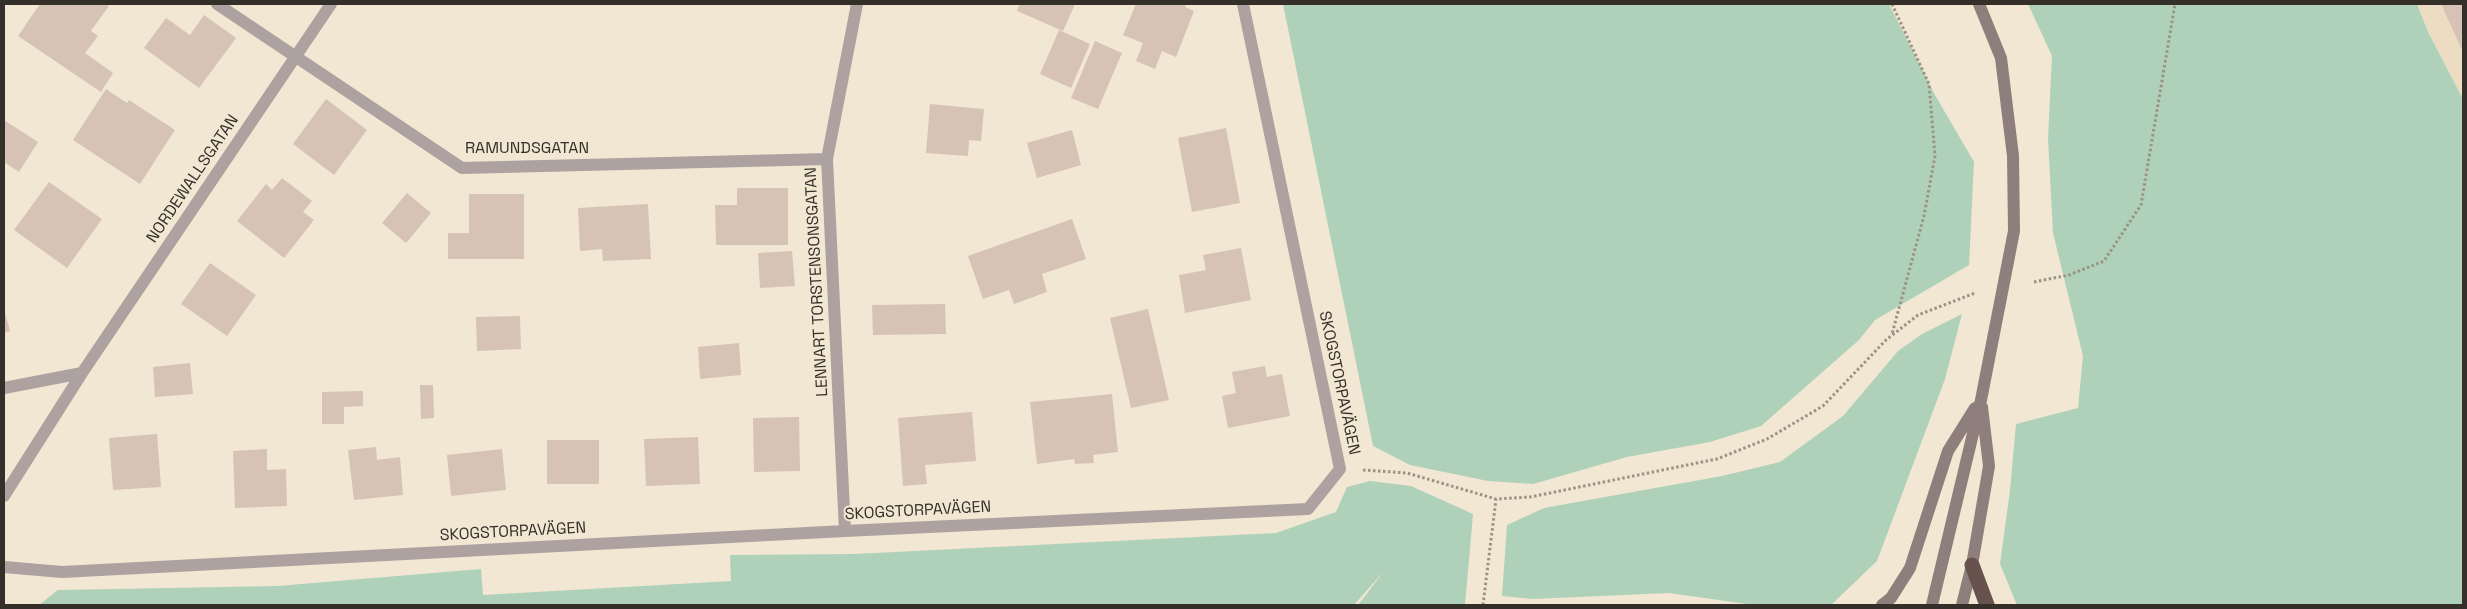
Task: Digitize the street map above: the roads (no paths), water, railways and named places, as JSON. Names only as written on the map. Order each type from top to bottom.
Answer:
[{"type":"highway","points":[[1972,565],[1987,605]]},
{"type":"street","name":"RAMUNDSGATAN","points":[[216,4],[462,168],[827,159]]},
{"type":"street","name":"NORDEWALLSGATAN","points":[[4,496],[82,373],[331,4]]},
{"type":"street","name":"LENNART TORSTENSONSGATAN","points":[[845,530],[827,159],[857,4]]},
{"type":"street","name":"SKOGSTORPAVÄGEN","points":[[4,567],[62,572],[845,530],[1308,509],[1340,468],[1243,4]]},
{"type":"street","points":[[1932,605],[1981,400],[2014,231],[2013,156],[2001,58],[1979,4]]},
{"type":"street","points":[[4,388],[82,373]]},
{"type":"street","points":[[1962,605],[1972,565],[1989,466],[1981,400]]},
{"type":"street","points":[[1882,605],[1890,598],[1910,568],[1948,451],[1981,400]]}]
